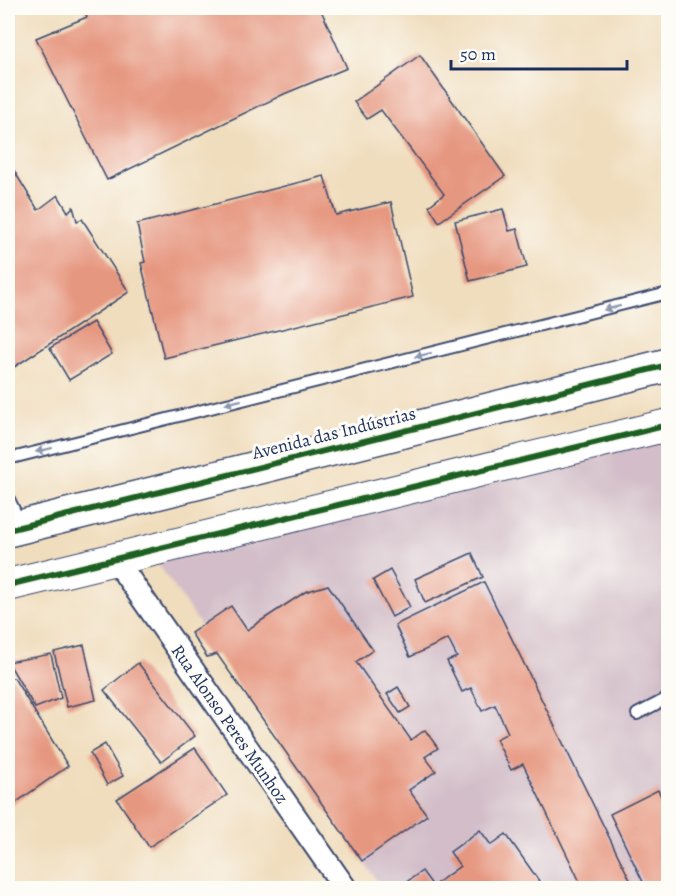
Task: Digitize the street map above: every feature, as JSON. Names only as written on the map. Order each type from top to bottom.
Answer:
[{"type":"main road","name":"Avenida das Indústrias","points":[[15,529],[669,365]]},
{"type":"street","points":[[8,585],[669,425]]},
{"type":"street","name":"Rua Alonso Peres Munhoz","points":[[115,559],[345,888]]},
{"type":"lane","points":[[8,459],[669,293]]},
{"type":"lane","points":[[8,497],[15,529]]},
{"type":"lane","points":[[637,714],[669,698]]},
{"type":"shaded area","points":[[668,415],[668,888],[382,888],[145,545]]},
{"type":"building","points":[[83,8],[320,8],[347,68],[284,94],[107,180],[36,38],[87,17]]},
{"type":"building","points":[[420,55],[505,176],[439,222],[429,206],[444,194],[381,110],[367,119],[354,102]]},
{"type":"building","points":[[8,161],[38,210],[58,195],[68,212],[73,207],[77,221],[82,219],[129,292],[8,371]]},
{"type":"building","points":[[324,176],[336,215],[391,202],[413,297],[164,358],[141,263],[145,262],[137,224]]},
{"type":"building","points":[[503,209],[509,231],[517,229],[527,267],[470,281],[455,221]]},
{"type":"building","points":[[93,322],[112,354],[69,380],[50,348]]},
{"type":"building","points":[[472,553],[483,577],[425,603],[415,579]]},
{"type":"building","points":[[390,570],[410,607],[392,617],[373,580]]},
{"type":"building","points":[[484,582],[634,888],[583,888],[523,764],[511,770],[496,739],[508,733],[495,705],[482,711],[471,688],[462,692],[447,661],[457,657],[448,639],[410,657],[395,625]]},
{"type":"building","points":[[328,585],[373,650],[356,662],[411,740],[425,730],[438,748],[425,757],[436,771],[409,790],[427,815],[362,861],[217,654],[207,657],[191,633],[231,606],[247,630],[305,592]]},
{"type":"building","points":[[84,645],[96,700],[67,707],[54,652]]},
{"type":"building","points":[[51,654],[61,698],[35,708],[8,662]]},
{"type":"building","points":[[138,663],[195,736],[161,762],[104,690]]},
{"type":"building","points":[[14,678],[68,766],[8,808],[8,679]]},
{"type":"building","points":[[398,687],[410,707],[400,713],[387,694]]},
{"type":"building","points":[[105,744],[123,776],[107,785],[90,753]]},
{"type":"building","points":[[195,748],[227,795],[149,847],[117,799]]},
{"type":"building","points":[[658,790],[668,811],[668,888],[646,888],[610,814]]},
{"type":"building","points":[[480,830],[491,845],[506,834],[544,888],[398,888],[422,871],[433,886],[460,866],[450,852]]},
{"type":"cycle path","points":[[8,530],[668,365]]},
{"type":"cycle path","points":[[8,585],[668,425]]}]
